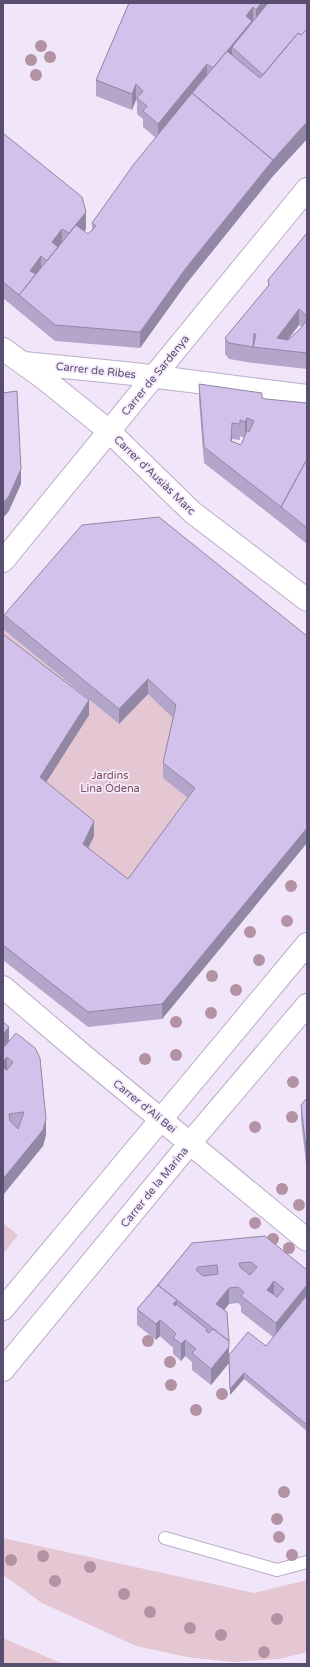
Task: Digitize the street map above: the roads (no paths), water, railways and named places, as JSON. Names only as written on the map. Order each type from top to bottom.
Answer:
[{"type":"street","name":"Carrer de Sardenya","points":[[3,561],[307,189]]},
{"type":"street","name":"Carrer d'Ausiàs Marc","points":[[3,349],[13,362],[109,431],[192,512],[307,600]]},
{"type":"street","name":"Carrer de Ribes","points":[[13,362],[307,396]]},
{"type":"street","points":[[3,1309],[162,1120],[307,944]]},
{"type":"street","name":"Carrer d'Alí Bei","points":[[3,987],[307,1240]]},
{"type":"street","name":"Carrer de la Marina","points":[[3,1370],[190,1143],[307,1005]]},
{"type":"lane","points":[[165,1538],[277,1570],[307,1562]]},
{"type":"park label","name":"Jardins Lina Ódena","points":[[110,781]]}]
